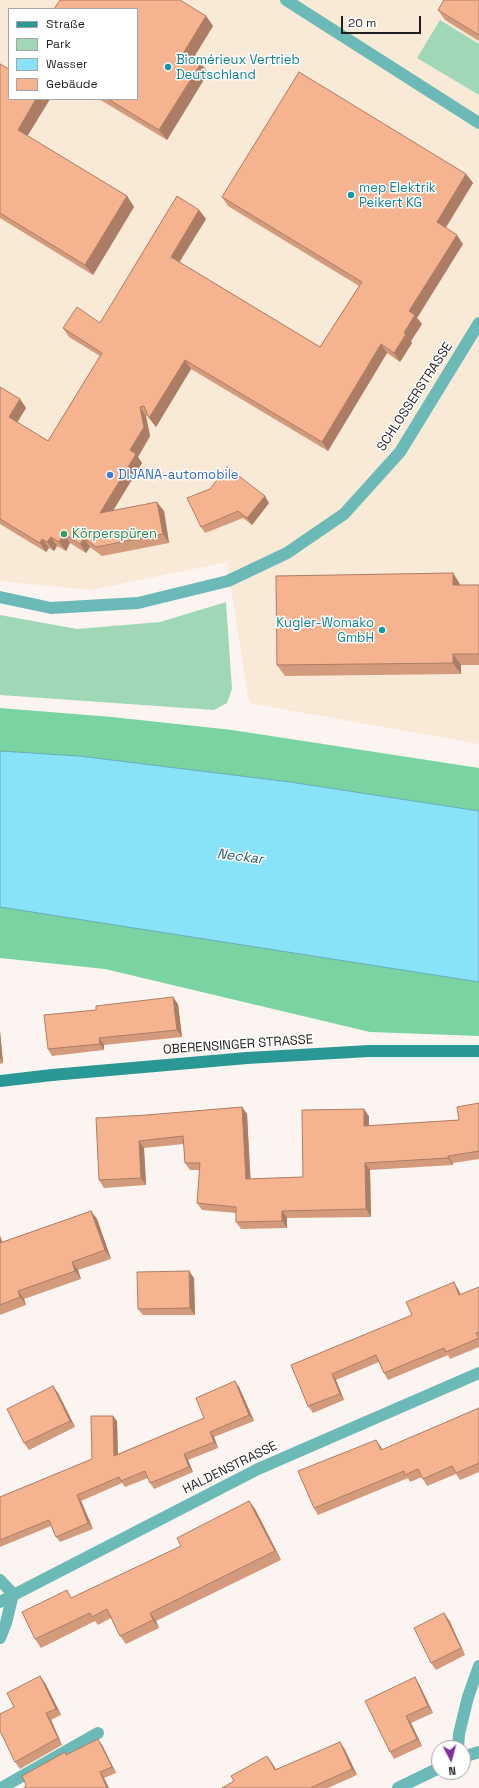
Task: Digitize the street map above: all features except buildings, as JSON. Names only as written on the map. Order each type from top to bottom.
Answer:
[{"type":"street","points":[[286,0],[479,123]]},
{"type":"street","name":"SCHLOSSERSTRASSE","points":[[0,597],[51,608],[138,603],[228,581],[287,554],[344,514],[400,452],[479,323]]},
{"type":"street","name":"OBERENSINGER STRASSE","points":[[0,1081],[247,1058],[369,1051],[479,1050]]},
{"type":"street","name":"HALDENSTRASSE","points":[[0,1602],[258,1469],[479,1373]]},
{"type":"street","points":[[0,1580],[13,1594],[6,1623],[0,1638]]},
{"type":"street","points":[[459,1740],[468,1697],[479,1666]]},
{"type":"street","points":[[1,1788],[98,1733]]},
{"type":"street","points":[[398,1788],[431,1772]]},
{"type":"shaded area","points":[[0,0],[479,0],[479,744],[249,703],[227,562],[91,590],[0,581]]},
{"type":"green space","points":[[440,20],[479,44],[479,95],[417,58]]},
{"type":"green space","points":[[226,602],[232,689],[227,703],[214,710],[0,695],[0,615],[77,629],[160,622]]},
{"type":"green space","points":[[0,708],[112,717],[232,730],[479,768],[479,811],[290,782],[79,756],[0,751]]},
{"type":"green space","points":[[0,907],[479,982],[479,1036],[370,1032],[105,969],[0,958]]},
{"type":"water","name":"Neckar","points":[[0,751],[79,756],[290,782],[479,811],[479,982],[0,907]]},
{"type":"place","name":"Biomérieux Vertrieb Deutschland","points":[[168,67]]},
{"type":"place","name":"mep Elektrik Peikert KG","points":[[351,195]]},
{"type":"place","name":"DIJANA-automobile","points":[[110,475]]},
{"type":"place","name":"Körperspüren","points":[[64,534]]},
{"type":"place","name":"Kugler-Womako GmbH","points":[[382,630]]}]
